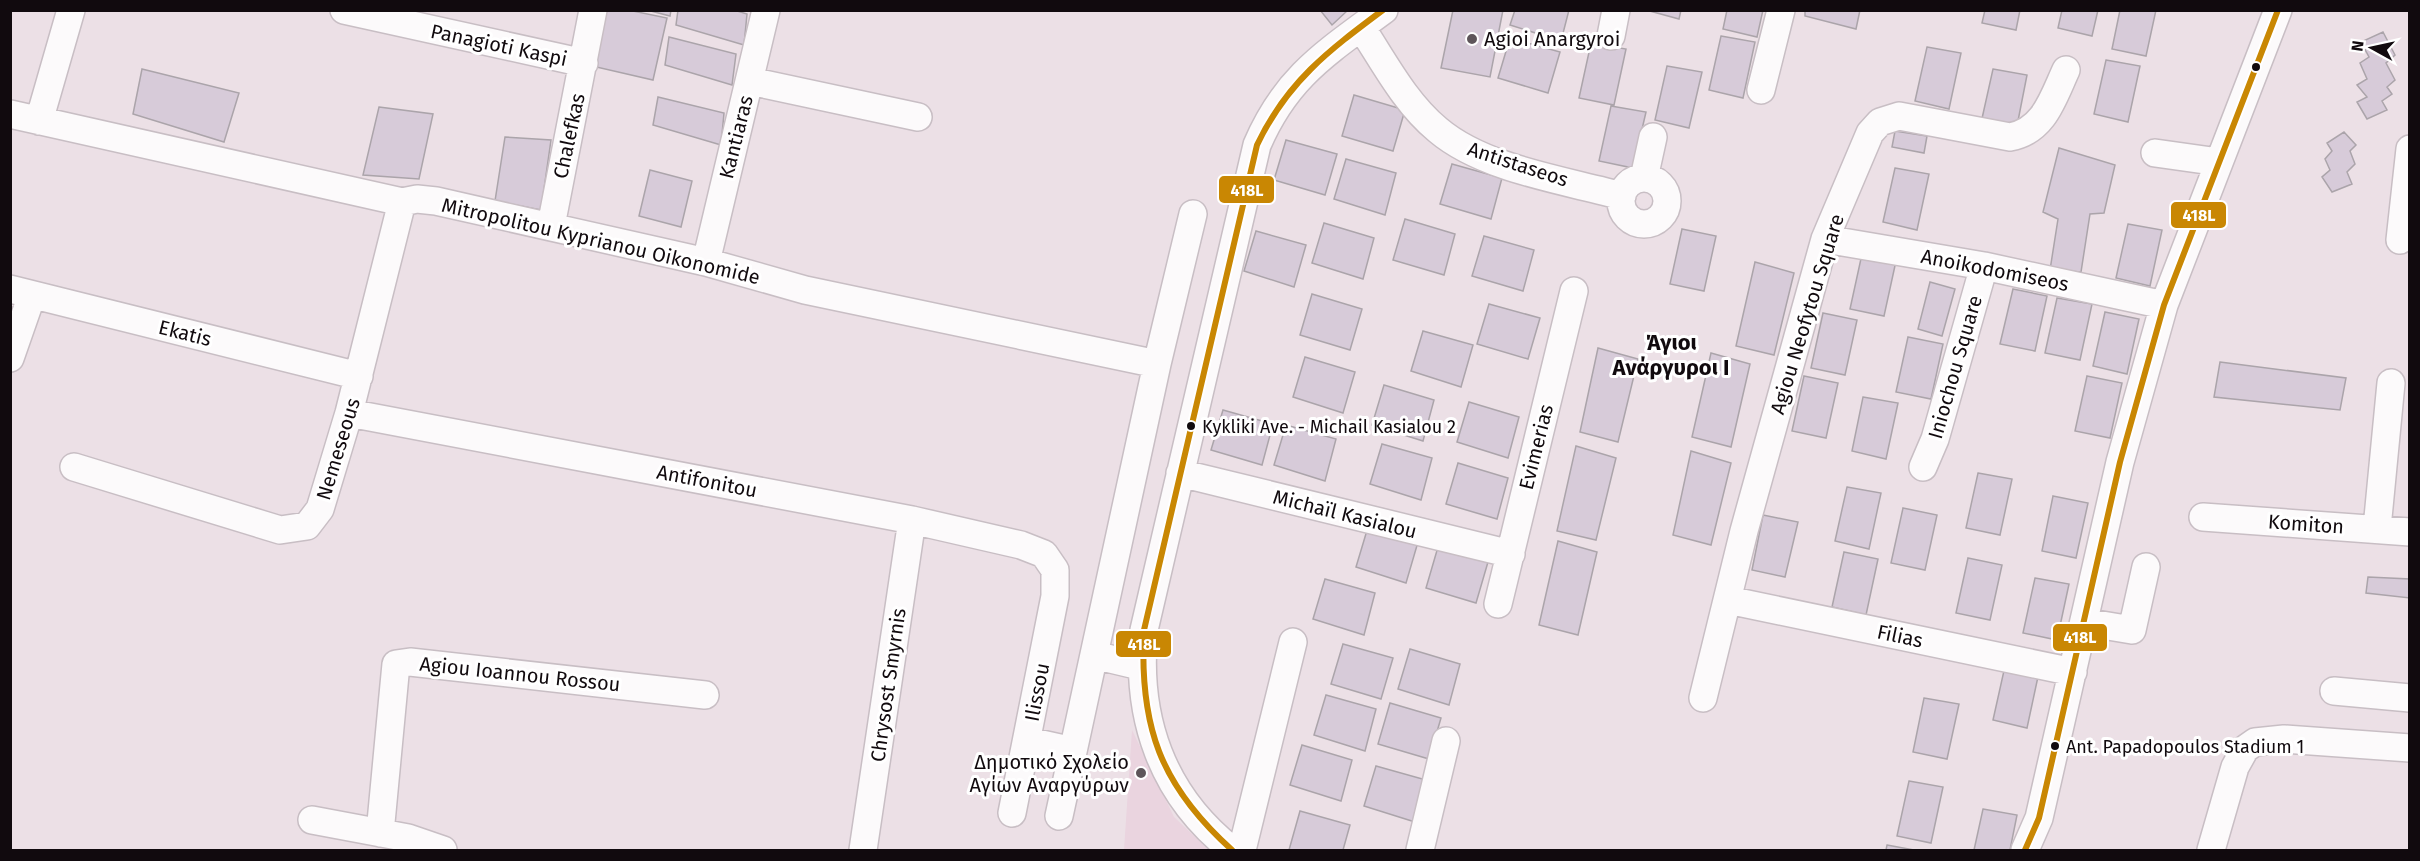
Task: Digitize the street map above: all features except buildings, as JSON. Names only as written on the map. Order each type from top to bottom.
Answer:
[{"type":"street","points":[[39,121],[71,10]]},
{"type":"street","name":"Panagioti Kaspi","points":[[344,10],[383,15],[584,63]]},
{"type":"street","name":"Chalefkas","points":[[551,226],[593,10]]},
{"type":"street","name":"Kantiaras","points":[[706,262],[766,10]]},
{"type":"street","points":[[1232,850],[1205,827],[1176,791],[1151,735],[1140,666],[1144,630],[1257,146],[1272,112],[1294,81],[1384,10]]},
{"type":"street","points":[[1761,90],[1781,10]]},
{"type":"street","points":[[2025,850],[2039,818],[2120,462],[2164,305],[2278,10]]},
{"type":"street","name":"Antistaseos","points":[[1361,27],[1418,110],[1437,130],[1456,143],[1494,161],[1622,196]]},
{"type":"street","name":"Agiou Neofytou Square","points":[[1703,698],[1744,531],[1825,239],[1870,133],[1880,122],[1899,116],[2010,137],[2022,135],[2042,121],[2066,70]]},
{"type":"street","points":[[750,81],[918,117]]},
{"type":"street","name":"Mitropolitou Kyprianou Oikonomide","points":[[10,114],[402,202],[417,199],[436,201],[551,226],[706,262],[805,290],[1157,364]]},
{"type":"street","points":[[1644,178],[1653,137]]},
{"type":"street","points":[[2400,240],[2409,149]]},
{"type":"street","points":[[2155,153],[2219,162]]},
{"type":"street","points":[[1644,178],[1659,183],[1664,189],[1667,205],[1659,219],[1643,224],[1629,218],[1621,204],[1622,196],[1630,183],[1644,178]]},
{"type":"street","name":"Nemeseous","points":[[74,466],[280,530],[307,526],[320,509],[349,413],[402,202]]},
{"type":"street","points":[[1059,816],[1157,364],[1193,213]]},
{"type":"street","name":"Anoikodomiseos","points":[[1825,239],[1984,266],[2164,305]]},
{"type":"street","name":"Iniochou Square","points":[[1923,467],[1935,439],[1984,266]]},
{"type":"street","name":"Evimerias","points":[[1498,604],[1574,291]]},
{"type":"street","points":[[10,358],[21,292]]},
{"type":"street","name":"Ekatis","points":[[21,292],[359,376]]},
{"type":"street","points":[[2377,528],[2391,383]]},
{"type":"street","name":"Antifonitou","points":[[349,413],[912,520],[1022,545],[1044,554],[1055,570]]},
{"type":"street","name":"Michaïl Kasialou","points":[[1180,473],[1510,554]]},
{"type":"street","name":"Komiton","points":[[2203,517],[2409,532]]},
{"type":"street","name":"Chrysost Smyrnis","points":[[863,850],[912,520]]},
{"type":"street","points":[[2084,622],[2132,630],[2146,567]]},
{"type":"street","name":"Ilissou","points":[[1012,813],[1055,596],[1055,570]]},
{"type":"street","name":"Filias","points":[[1728,600],[2073,672]]},
{"type":"street","points":[[1242,850],[1293,642]]},
{"type":"street","points":[[1094,655],[1140,666]]},
{"type":"street","name":"Agiou Ioannou Rossou","points":[[380,833],[396,664],[410,662],[705,695]]},
{"type":"street","points":[[2334,691],[2409,698]]},
{"type":"street","points":[[2211,850],[2235,767],[2245,749],[2255,742],[2284,738],[2409,748]]},
{"type":"street","points":[[1028,741],[1073,751]]},
{"type":"street","points":[[1420,850],[1446,741]]},
{"type":"street","points":[[312,820],[408,838],[443,850]]},
{"type":"shaded area","name":"Δημοτικό Σχολείο Αγίων Αναργύρων","points":[[1132,730],[1174,817],[1209,850],[1124,850]]},
{"type":"transit line","name":"418L","points":[[1232,850],[1207,826],[1187,802],[1159,752],[1146,696],[1143,664],[1144,630],[1257,145],[1269,123],[1296,85],[1327,54],[1383,10]]},
{"type":"transit line","name":"418L","points":[[2025,850],[2039,818],[2120,462],[2164,305],[2278,10]]},
{"type":"place","name":"Agioi Anargyroi","points":[[1472,39]]},
{"type":"place","name":"Kykliki Ave. - Michail Kasialou 2","points":[[1191,426]]},
{"type":"place","name":"Ant. Papadopoulos Stadium 1","points":[[2055,746]]},
{"type":"place","name":"Δημοτικό Σχολείο Αγίων Αναργύρων","points":[[1141,773]]},
{"type":"district","name":"Άγιοι Ανάργυροι Ι","points":[[1671,354]]}]
